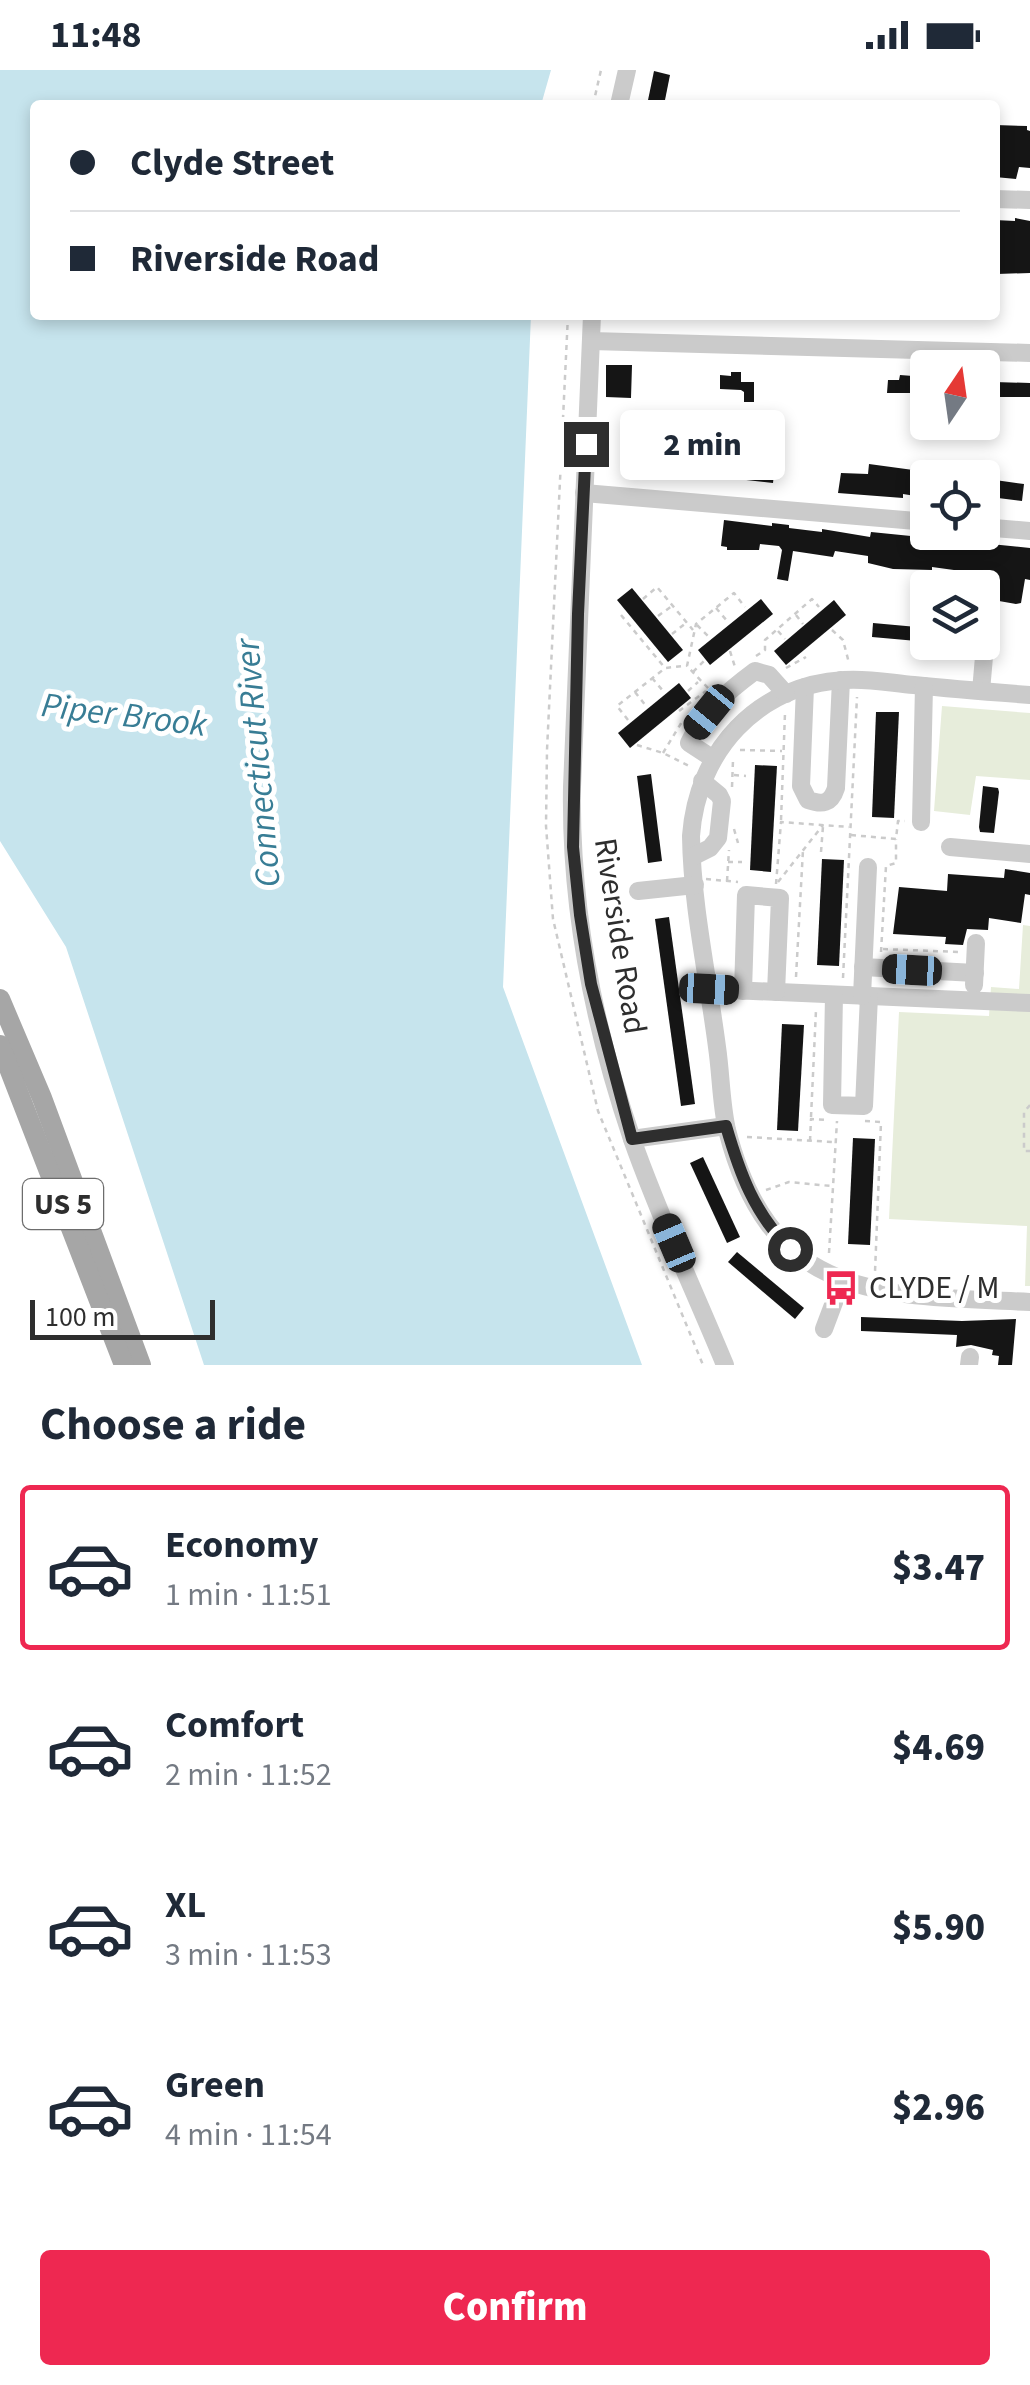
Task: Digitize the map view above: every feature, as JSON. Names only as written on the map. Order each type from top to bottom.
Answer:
[{"type":"main road","name":"US 5","points":[[0,999],[31,1070],[141,1365]]},
{"type":"main road","name":"US 5","points":[[0,1045],[124,1365]]},
{"type":"street","points":[[620,100],[627,70]]},
{"type":"street","points":[[1000,199],[1030,200]]},
{"type":"street","name":"Riverside Road","points":[[592,320],[572,787],[580,915],[596,1006],[632,1139],[725,1365]]},
{"type":"street","points":[[591,341],[1030,353]]},
{"type":"street","points":[[584,493],[910,520]]},
{"type":"street","points":[[1000,529],[1030,532]]},
{"type":"street","points":[[980,691],[983,660]]},
{"type":"street","points":[[712,758],[689,743],[723,695],[755,671],[769,675],[786,698]]},
{"type":"street","points":[[806,686],[801,786],[808,800],[823,804],[836,788],[849,675]]},
{"type":"street","points":[[1030,695],[849,675],[806,686],[743,720],[697,774],[692,824],[694,882],[733,1131],[743,1181],[765,1222],[802,1258],[842,1281],[906,1294],[1030,1302]]},
{"type":"street","points":[[921,822],[924,686]]},
{"type":"street","points":[[692,857],[710,848],[718,838],[722,801],[720,794],[697,774]]},
{"type":"street","points":[[950,847],[1030,854]]},
{"type":"street","points":[[838,995],[832,1106],[864,1106],[866,996],[875,962],[868,867]]},
{"type":"street","points":[[638,891],[694,882]]},
{"type":"street","points":[[742,991],[746,895],[780,898],[786,993]]},
{"type":"street","points":[[973,1000],[976,948]]},
{"type":"street","points":[[875,962],[974,974]]},
{"type":"street","points":[[709,989],[1030,1003]]},
{"type":"street","points":[[632,1139],[733,1131]]},
{"type":"street","points":[[824,1329],[842,1281]]},
{"type":"path","points":[[594,100],[601,70]]},
{"type":"path","points":[[644,599],[657,588],[694,632]]},
{"type":"path","points":[[687,666],[696,624],[734,593],[745,607]]},
{"type":"path","points":[[658,616],[672,606]]},
{"type":"path","points":[[716,607],[728,622]]},
{"type":"path","points":[[795,614],[802,624]]},
{"type":"path","points":[[621,615],[665,668]]},
{"type":"path","points":[[672,634],[686,622]]},
{"type":"path","points":[[696,624],[710,638]]},
{"type":"path","points":[[776,630],[784,639]]},
{"type":"path","points":[[832,630],[843,640],[849,675],[851,827],[838,995]]},
{"type":"path","points":[[730,651],[735,668]]},
{"type":"path","points":[[775,672],[794,666],[806,656]]},
{"type":"path","points":[[674,660],[679,667]]},
{"type":"path","points":[[693,672],[704,660]]},
{"type":"path","points":[[628,720],[617,706],[665,668],[687,666]]},
{"type":"path","points":[[679,711],[708,690],[687,666]]},
{"type":"path","points":[[652,678],[664,692]]},
{"type":"path","points":[[688,691],[700,680]]},
{"type":"path","points":[[634,692],[646,706]]},
{"type":"path","points":[[776,884],[786,698]]},
{"type":"path","points":[[637,745],[664,753],[697,774]]},
{"type":"path","points":[[733,746],[736,750],[784,751]]},
{"type":"path","points":[[732,775],[746,776]]},
{"type":"path","points":[[732,790],[740,790]]},
{"type":"path","points":[[921,822],[898,821],[896,863],[886,866],[875,962],[976,948]]},
{"type":"path","points":[[780,822],[851,827]]},
{"type":"path","points":[[776,884],[823,825]]},
{"type":"path","points":[[821,852],[823,825]]},
{"type":"path","points":[[850,835],[896,839]]},
{"type":"path","points":[[729,843],[742,843]]},
{"type":"path","points":[[786,993],[802,886],[803,850]]},
{"type":"path","points":[[728,862],[742,862]]},
{"type":"path","points":[[694,882],[743,882]]},
{"type":"path","points":[[776,884],[802,886]]},
{"type":"path","points":[[810,1141],[816,1005]]},
{"type":"path","points":[[1030,1105],[1024,1112],[1024,1151],[1030,1151]]},
{"type":"path","points":[[811,1119],[837,1120],[828,1261]]},
{"type":"path","points":[[852,1120],[881,1122],[874,1279]]},
{"type":"path","points":[[733,1131],[835,1142]]},
{"type":"path","points":[[760,1192],[789,1182],[832,1186]]},
{"type":"green space","points":[[942,706],[1030,713],[1030,780],[976,776],[970,815],[934,811]]},
{"type":"green space","points":[[1023,925],[1030,926],[1030,1286],[1025,1286],[1027,1226],[889,1219],[899,1012],[989,1016],[991,987],[1019,989]]},
{"type":"water","points":[[0,70],[551,70],[542,100],[30,100],[30,320],[531,320],[503,987],[642,1365],[204,1365],[66,947],[0,841]]},
{"type":"building","points":[[654,71],[670,75],[665,100],[648,100]]},
{"type":"building","points":[[1000,125],[1027,126],[1030,131],[1030,168],[1019,167],[1016,179],[1000,177]]},
{"type":"building","points":[[1000,220],[1030,221],[1030,273],[1000,274]]},
{"type":"building","points":[[606,365],[632,365],[631,398],[606,397]]},
{"type":"building","points":[[731,372],[741,372],[741,382],[754,382],[754,402],[744,402],[741,390],[720,389],[720,375],[731,376]]},
{"type":"building","points":[[900,375],[910,376],[910,393],[887,393],[888,380],[899,380]]},
{"type":"building","points":[[1000,382],[1030,383],[1030,397],[1000,397]]},
{"type":"building","points":[[704,460],[775,464],[773,483],[702,475]]},
{"type":"building","points":[[869,464],[910,470],[910,495],[903,494],[903,498],[838,493],[841,473],[868,474]]},
{"type":"building","points":[[1000,481],[1024,484],[1022,501],[1000,498]]},
{"type":"building","points":[[724,520],[870,537],[871,532],[910,536],[910,550],[1000,550],[1000,545],[1030,548],[1030,580],[1025,579],[1021,603],[1016,604],[1000,601],[1000,570],[893,569],[868,563],[868,556],[835,551],[833,557],[793,551],[788,581],[777,579],[782,550],[779,546],[760,544],[759,550],[727,550],[721,546]]},
{"type":"building","points":[[632,588],[683,650],[668,662],[617,600]]},
{"type":"building","points":[[761,599],[773,614],[710,665],[698,650]]},
{"type":"building","points":[[834,600],[846,615],[786,665],[774,651]]},
{"type":"building","points":[[873,623],[910,626],[910,640],[872,637]]},
{"type":"building","points":[[679,683],[691,698],[630,748],[618,733]]},
{"type":"building","points":[[876,712],[899,712],[894,818],[872,817]]},
{"type":"building","points":[[755,765],[777,766],[771,872],[750,870]]},
{"type":"building","points":[[651,774],[662,861],[648,863],[637,776]]},
{"type":"building","points":[[983,786],[998,788],[999,792],[994,833],[980,832]]},
{"type":"building","points":[[822,859],[844,860],[839,966],[817,965]]},
{"type":"building","points":[[1005,869],[1030,873],[1030,895],[1025,894],[1021,923],[989,918],[988,930],[967,929],[963,945],[945,944],[946,937],[893,934],[899,887],[947,891],[948,874],[1004,878]]},
{"type":"building","points":[[669,917],[695,1104],[681,1106],[655,919]]},
{"type":"building","points":[[782,1024],[804,1025],[798,1131],[777,1130]]},
{"type":"building","points":[[853,1138],[875,1139],[870,1245],[848,1244]]},
{"type":"building","points":[[703,1157],[740,1237],[727,1243],[690,1163]]},
{"type":"building","points":[[737,1252],[804,1308],[795,1319],[728,1262]]},
{"type":"building","points":[[861,1317],[1016,1319],[1012,1365],[998,1365],[999,1356],[992,1355],[993,1350],[971,1345],[956,1347],[957,1335],[861,1331]]},
{"type":"place","name":"CLYDE / M","points":[[841,1288]]},
{"type":"route","points":[[586,444],[573,847],[591,984],[607,1051],[632,1139],[726,1126],[755,1206],[790,1249]]},
{"type":"water label","name":"Piper Brook","points":[[124,715]]},
{"type":"water label","name":"Connecticut River","points":[[258,763]]}]
